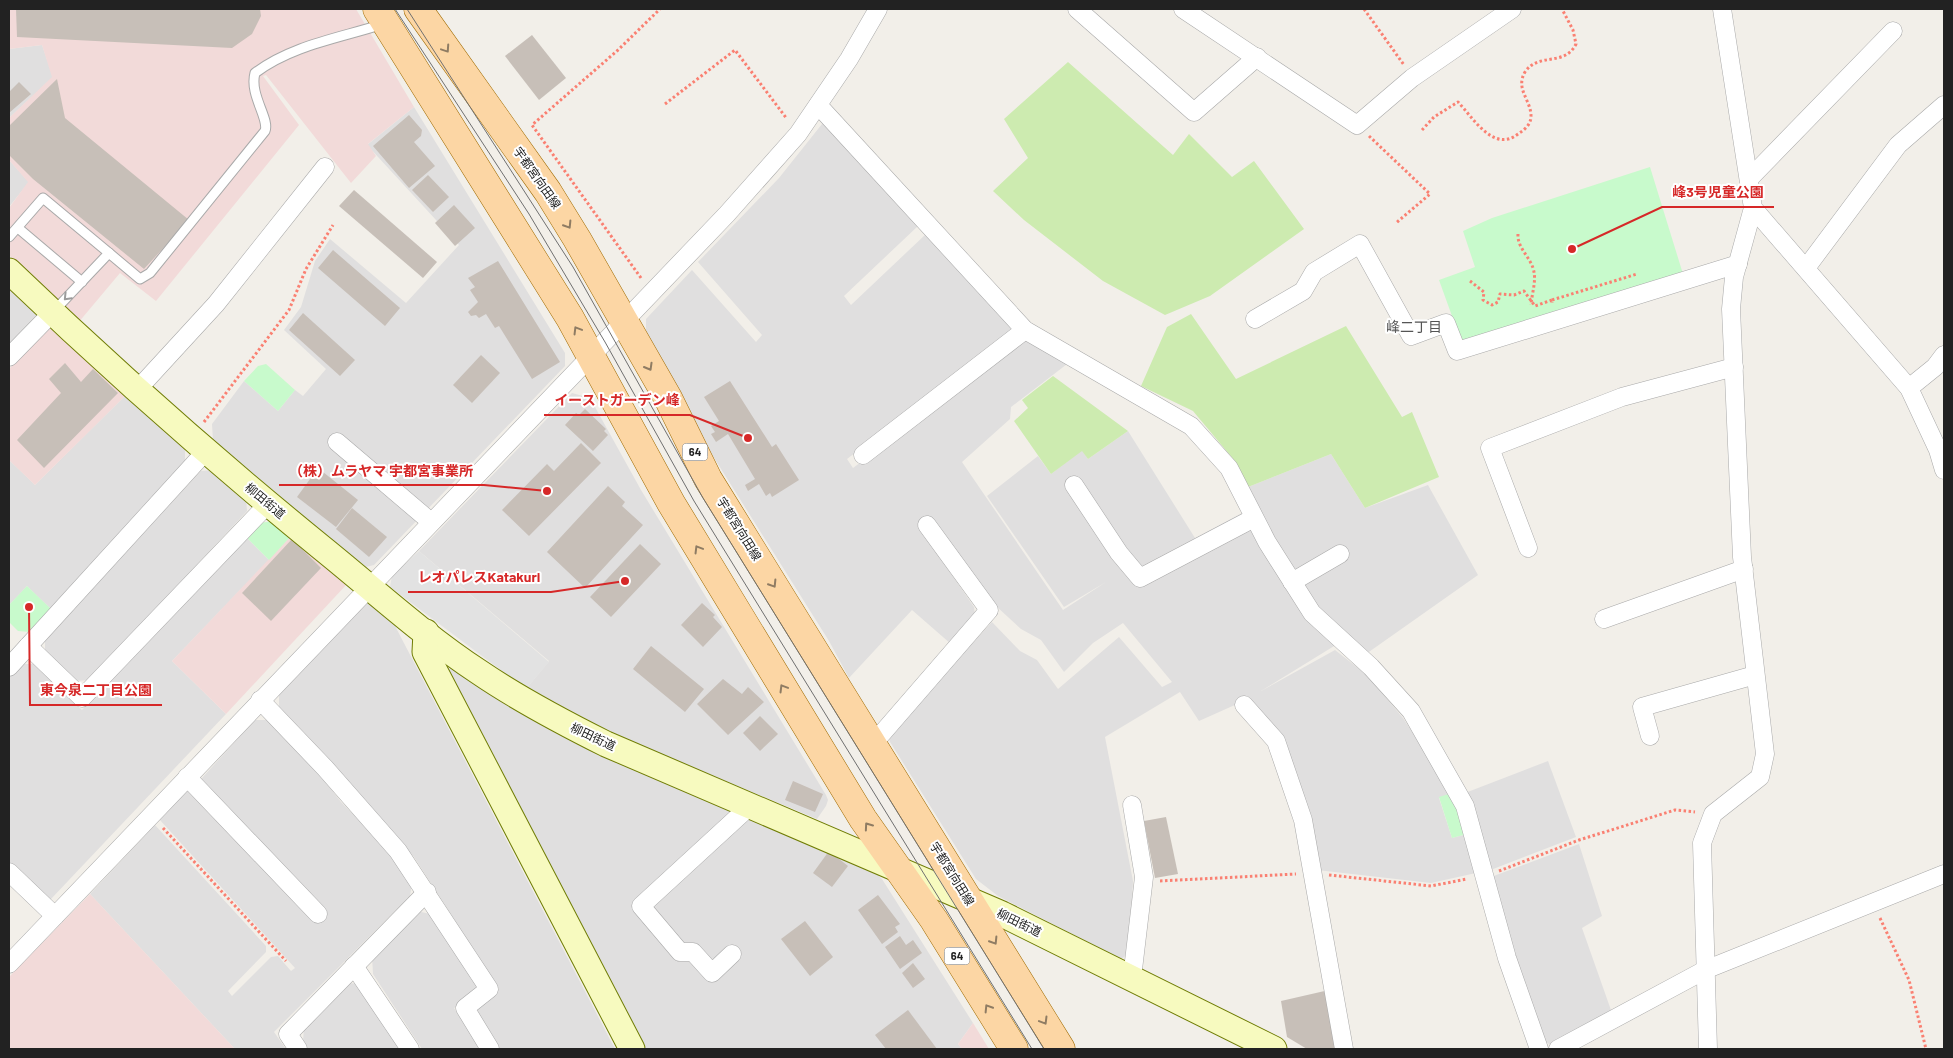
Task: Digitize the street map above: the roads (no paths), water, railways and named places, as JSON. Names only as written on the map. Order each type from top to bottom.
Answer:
[{"type":"main road","name":"宇都宮向田線","points":[[418,9],[548,192],[625,321],[668,398],[708,479],[1061,1049]]},
{"type":"main road","name":"64","points":[[381,16],[592,356],[671,503],[863,819],[934,920],[1014,1049]]},
{"type":"street","points":[[9,964],[369,586],[652,293],[798,134],[818,106],[878,9]]},
{"type":"street","points":[[1077,9],[1194,112],[1257,57]]},
{"type":"street","points":[[1183,9],[1357,125],[1412,78],[1512,9]]},
{"type":"street","points":[[1708,1049],[1702,843],[1714,814],[1760,777],[1764,754],[1744,569],[1731,309],[1734,277],[1754,208],[1722,9]]},
{"type":"street","points":[[1749,179],[1893,32]]},
{"type":"street","points":[[1806,268],[1898,145],[1944,105]]},
{"type":"street","points":[[818,106],[1025,330],[1191,426],[1229,468],[1254,518],[1312,613],[1371,667],[1411,712],[1465,806],[1507,958],[1539,1049]]},
{"type":"street","points":[[137,390],[216,304],[325,167]]},
{"type":"street","points":[[1754,208],[1909,388],[1938,450],[1944,470]]},
{"type":"street","points":[[1255,319],[1303,291],[1314,272],[1360,244],[1411,336],[1446,323],[1458,352],[1738,264]]},
{"type":"street","name":"柳田街道","points":[[9,271],[52,313],[198,445],[268,504],[426,632],[478,671],[553,718],[606,744],[895,866],[1132,978],[1274,1049]]},
{"type":"street","points":[[9,357],[52,313]]},
{"type":"street","points":[[863,455],[1025,330]]},
{"type":"street","points":[[1909,388],[1935,367],[1944,355]]},
{"type":"street","points":[[1528,548],[1490,448],[1622,397],[1734,367]]},
{"type":"street","points":[[337,442],[431,522]]},
{"type":"street","points":[[9,667],[198,445]]},
{"type":"street","points":[[1074,485],[1119,553],[1140,578],[1254,518]]},
{"type":"street","points":[[28,646],[82,698],[268,504]]},
{"type":"street","points":[[872,745],[989,610],[927,525]]},
{"type":"street","points":[[1292,582],[1340,554]]},
{"type":"street","points":[[1604,619],[1744,569]]},
{"type":"street","points":[[426,632],[425,652],[632,1049]]},
{"type":"street","points":[[1650,736],[1642,707],[1755,674]]},
{"type":"street","points":[[260,700],[325,768],[398,851],[427,892],[489,990],[465,1008],[490,1049]]},
{"type":"street","points":[[1244,704],[1276,741],[1303,820],[1344,1049]]},
{"type":"street","points":[[187,777],[318,914]]},
{"type":"street","points":[[732,954],[712,973],[693,952],[680,952],[641,906],[751,805]]},
{"type":"street","points":[[1132,805],[1144,882],[1132,978]]},
{"type":"street","points":[[9,872],[55,916]]},
{"type":"street","points":[[1558,1049],[1705,970],[1944,874]]},
{"type":"street","points":[[298,1049],[288,1034],[427,892]]},
{"type":"street","points":[[354,966],[410,1049]]},
{"type":"lane","points":[[9,238],[43,198],[140,279],[145,278],[266,131],[267,122],[254,94],[254,73],[266,64],[381,16]]},
{"type":"lane","points":[[18,228],[82,282]]},
{"type":"lane","points":[[52,313],[109,253]]},
{"type":"tram line","points":[[395,9],[529,214],[605,342],[694,501],[1032,1049]]},
{"type":"tram line","points":[[407,9],[573,267],[703,498],[1044,1049]]},
{"type":"place","name":"峰3号児童公園","points":[[1572,249]]},
{"type":"place","name":"イーストガーデン峰","points":[[748,438]]},
{"type":"place","name":"（株）ムラヤマ 宇都宮事業所","points":[[547,491]]},
{"type":"place","name":"レオパレスKatakuri","points":[[625,581]]},
{"type":"place","name":"東今泉二丁目公園","points":[[29,607]]},
{"type":"district","name":"峰二丁目","points":[[1414,327]]}]
